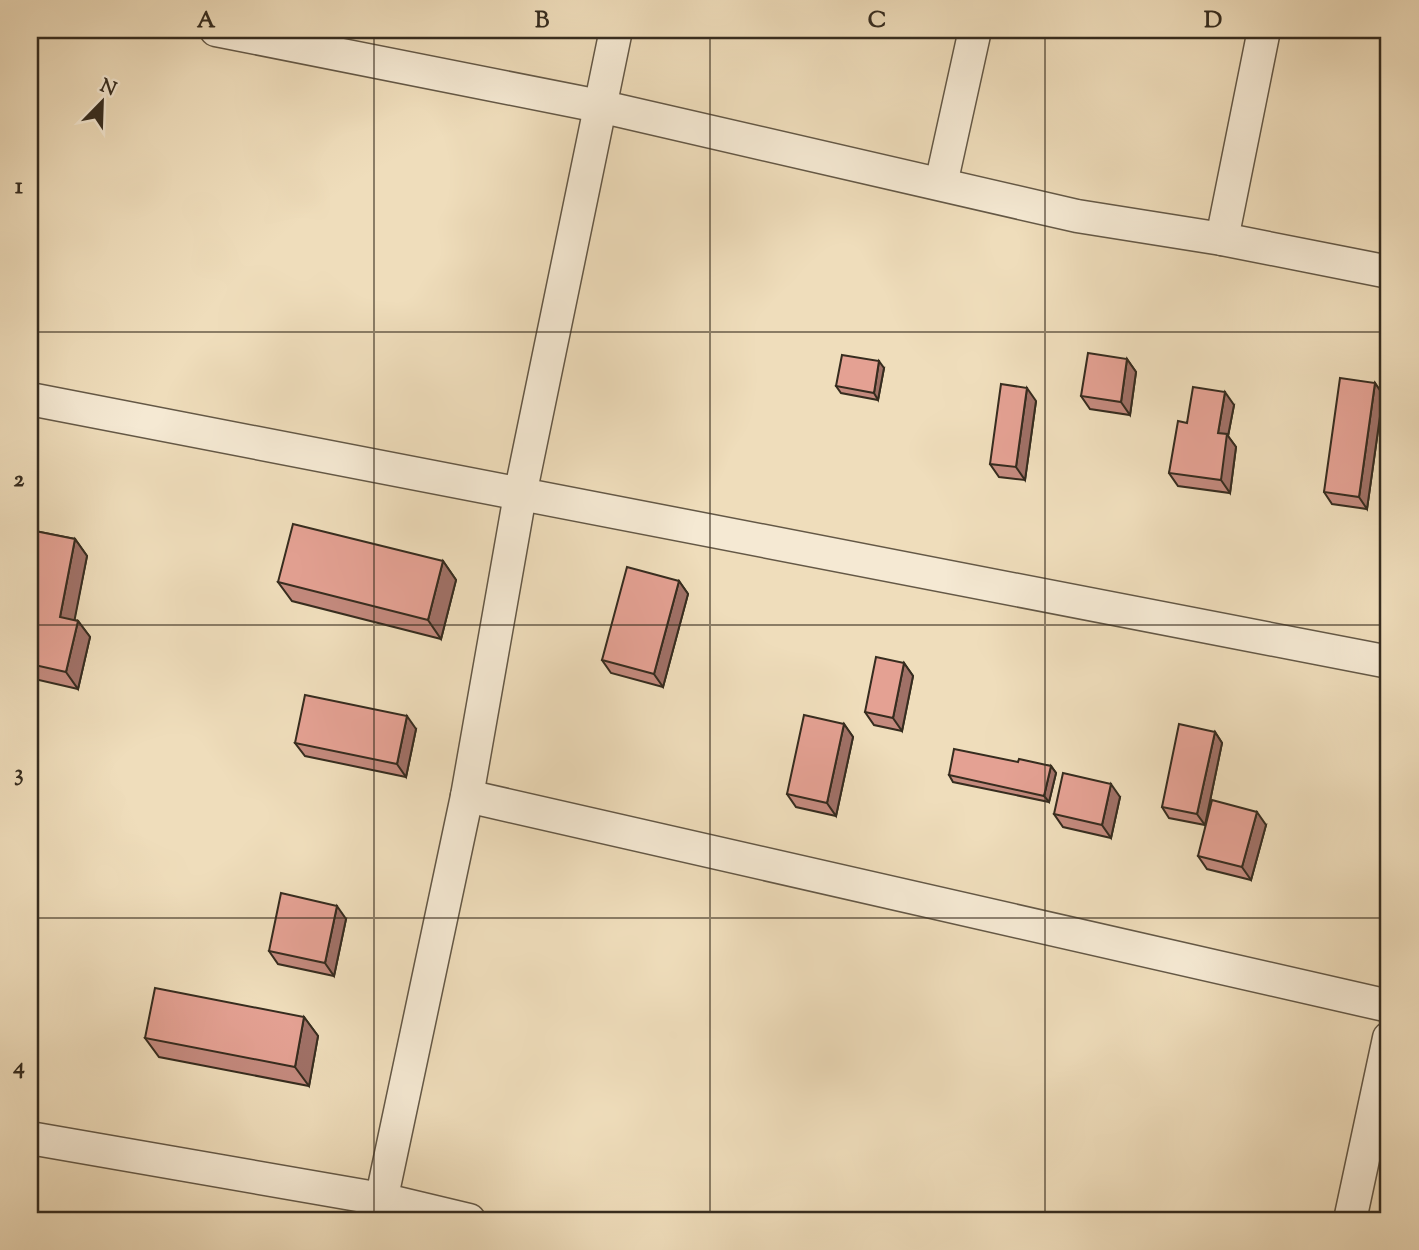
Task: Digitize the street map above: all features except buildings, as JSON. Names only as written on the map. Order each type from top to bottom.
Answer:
[{"type":"street","points":[[216,30],[271,35],[599,106],[1077,216],[1222,239],[1389,272]]},
{"type":"street","points":[[379,1210],[467,796],[520,495],[616,30]]},
{"type":"street","points":[[941,184],[975,30]]},
{"type":"street","points":[[1222,239],[1264,30]]},
{"type":"street","points":[[30,399],[1389,662]]},
{"type":"street","points":[[467,796],[1389,1006]]},
{"type":"street","points":[[1350,1220],[1389,1038]]},
{"type":"street","points":[[30,1138],[379,1210],[469,1220]]}]
